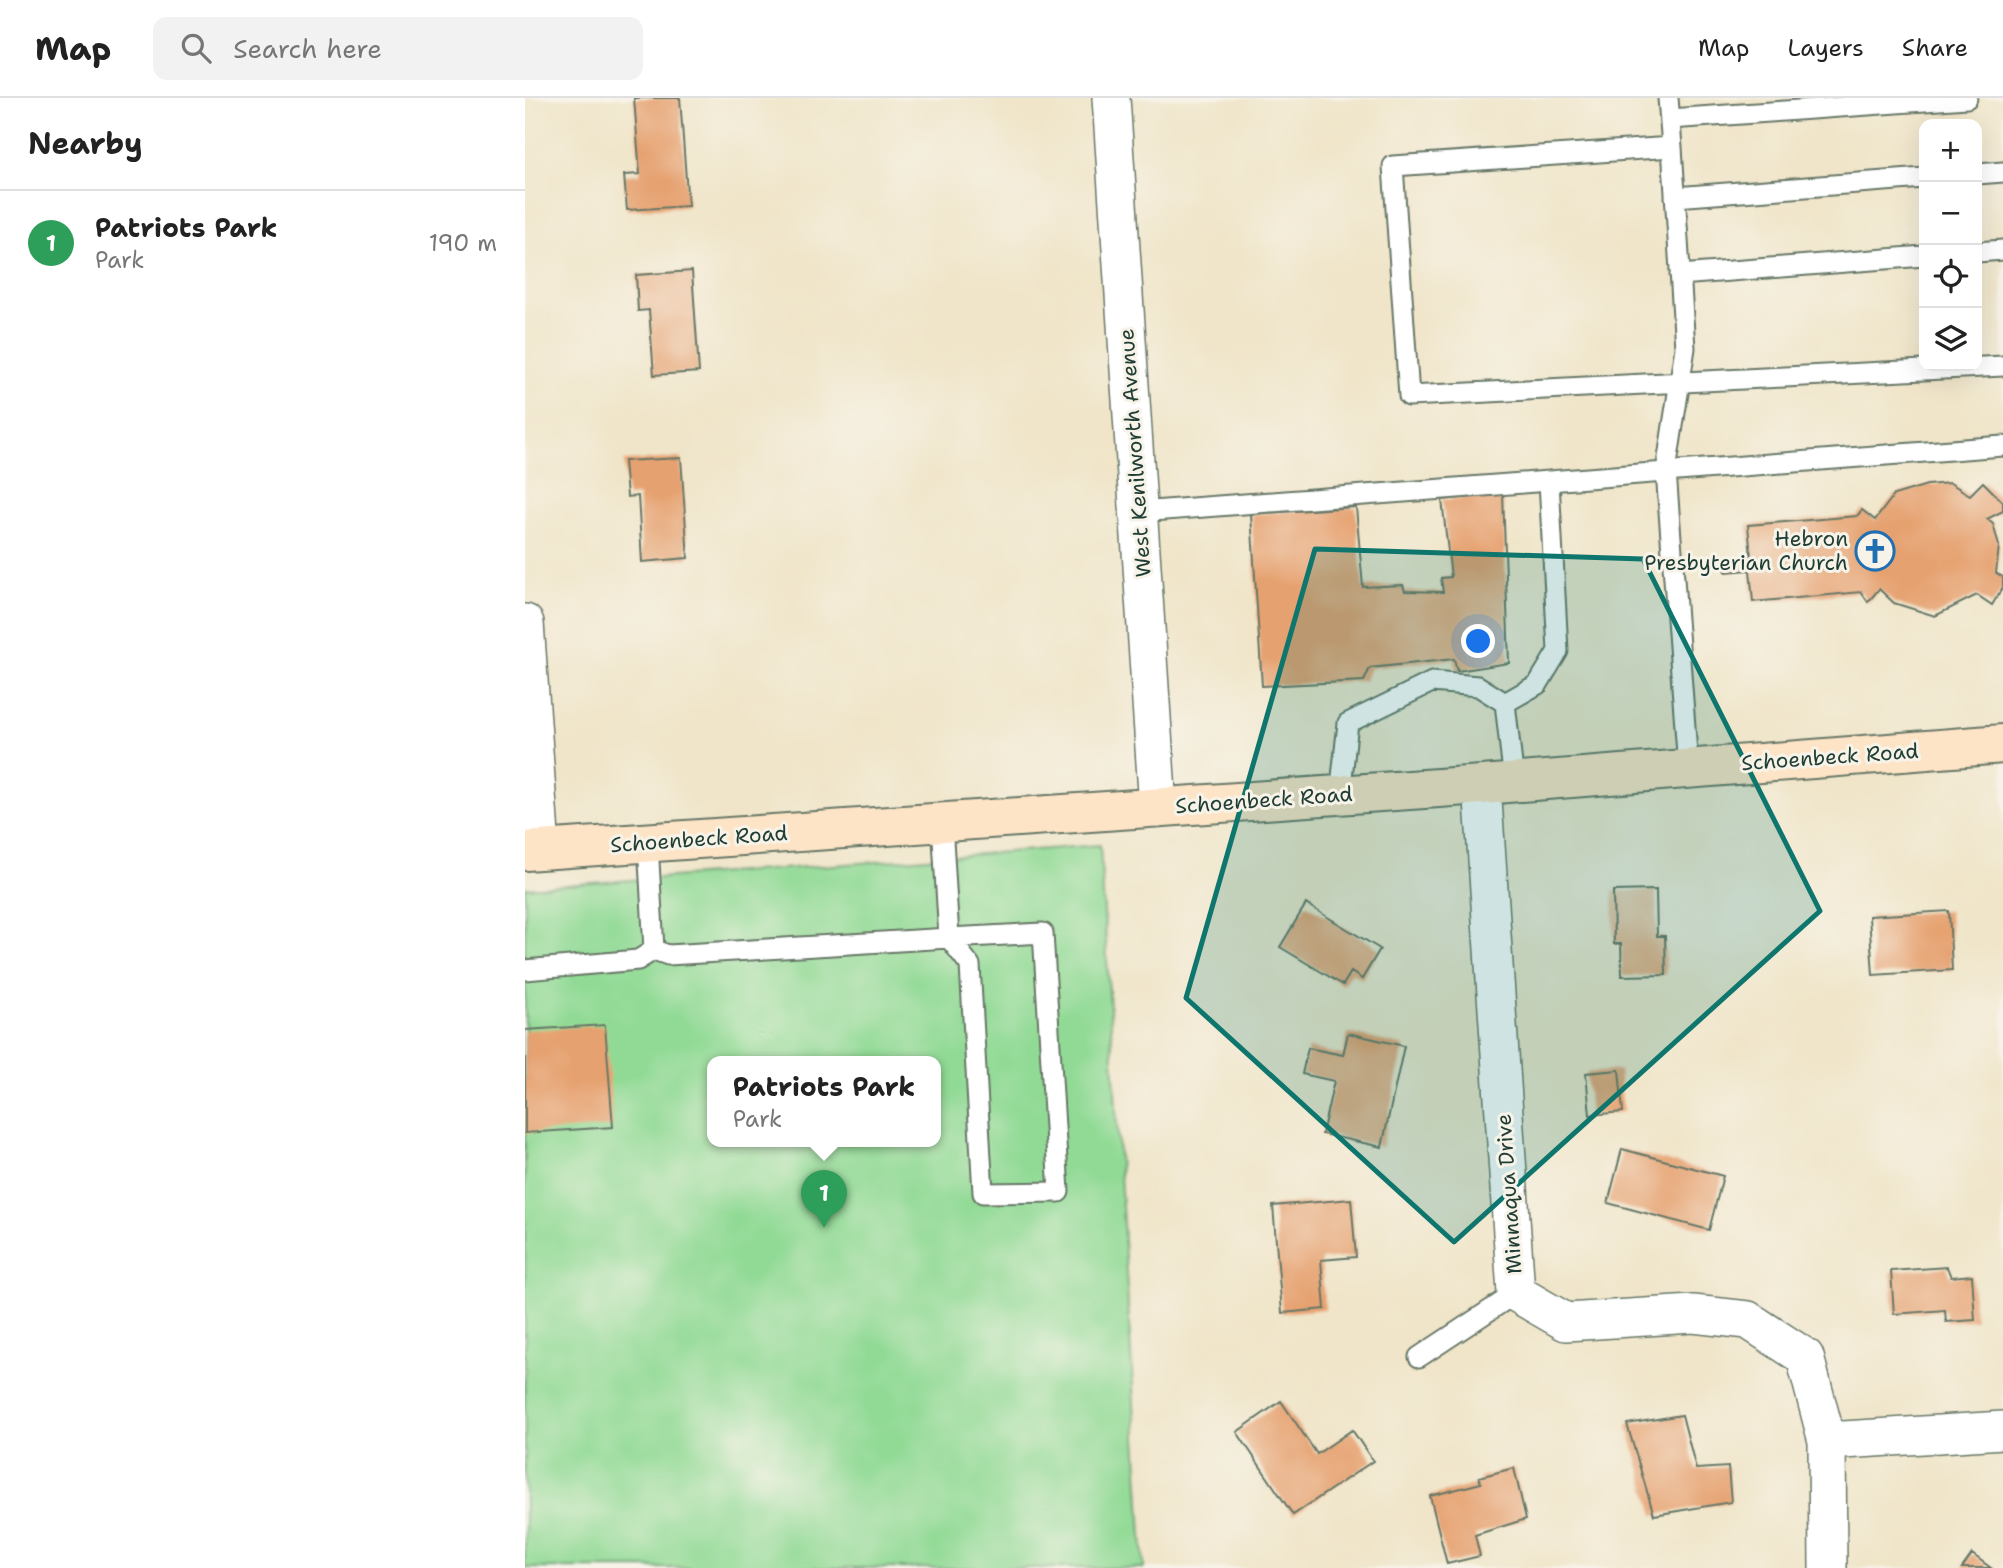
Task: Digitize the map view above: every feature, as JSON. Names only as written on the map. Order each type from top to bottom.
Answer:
[{"type":"main road","name":"Schoenbeck Road","points":[[533,851],[1340,795],[2003,744]]},
{"type":"street","name":"West Kenilworth Avenue","points":[[1111,98],[1157,808]]},
{"type":"street","points":[[525,623],[533,851]]},
{"type":"street","name":"Minnaqua Drive","points":[[1498,783],[1516,1293],[1566,1322],[1693,1314],[1748,1320],[1805,1357],[1827,1441],[1828,1568]]},
{"type":"street","points":[[1827,1441],[2003,1430]]},
{"type":"lane","points":[[1668,98],[1685,348],[1666,471],[1688,767]]},
{"type":"lane","points":[[1670,119],[1967,98]]},
{"type":"lane","points":[[1672,147],[1393,166],[1409,396],[2003,366]]},
{"type":"lane","points":[[1982,174],[2003,172]]},
{"type":"lane","points":[[1675,197],[1919,178]]},
{"type":"lane","points":[[1982,252],[2003,250]]},
{"type":"lane","points":[[1680,275],[1919,256]]},
{"type":"lane","points":[[1139,512],[2003,446]]},
{"type":"lane","points":[[1506,703],[1538,684],[1558,651],[1549,481]]},
{"type":"lane","points":[[1340,795],[1348,723],[1432,682],[1478,686],[1506,703]]},
{"type":"lane","points":[[1498,783],[1506,703]]},
{"type":"lane","points":[[654,950],[668,955],[949,938],[1043,933],[1059,1192],[983,1194],[970,965],[949,938],[941,823]]},
{"type":"lane","points":[[648,843],[654,950]]},
{"type":"lane","points":[[525,970],[638,960],[654,950]]},
{"type":"lane","points":[[1419,1357],[1516,1293]]},
{"type":"highlighted area","points":[[1315,549],[1643,559],[1820,911],[1454,1242],[1186,998]]},
{"type":"green space","points":[[1100,845],[1144,1568],[525,1568],[525,888]]},
{"type":"building","points":[[634,98],[680,98],[688,206],[627,210],[624,175],[640,174]]},
{"type":"building","points":[[692,271],[699,372],[654,375],[649,310],[638,311],[636,275]]},
{"type":"building","points":[[681,458],[688,558],[642,562],[638,496],[627,497],[624,461]]},
{"type":"building","name":"Hebron Presbyterian Church","points":[[1983,482],[2003,502],[2003,511],[1987,519],[1993,524],[1999,546],[1996,573],[2003,577],[2003,587],[1992,605],[1977,595],[1935,616],[1894,603],[1879,589],[1868,602],[1861,592],[1753,602],[1750,570],[1726,572],[1724,559],[1751,557],[1748,525],[1857,516],[1862,510],[1875,520],[1894,495],[1927,485],[1950,483],[1970,495]]},
{"type":"building","points":[[1503,494],[1509,663],[1457,671],[1454,659],[1370,668],[1364,681],[1262,686],[1251,514],[1356,507],[1363,587],[1403,585],[1405,591],[1443,592],[1441,578],[1451,577],[1442,500]]},
{"type":"building","points":[[1656,890],[1657,936],[1665,936],[1666,975],[1622,976],[1621,944],[1614,944],[1613,891]]},
{"type":"building","points":[[1306,904],[1380,949],[1362,979],[1351,972],[1343,985],[1280,947]]},
{"type":"building","points":[[1949,911],[1952,970],[1873,975],[1869,916]]},
{"type":"building","points":[[605,1025],[613,1127],[525,1133],[525,1030]]},
{"type":"building","points":[[1348,1033],[1404,1046],[1382,1147],[1322,1134],[1334,1081],[1302,1074],[1308,1048],[1343,1055]]},
{"type":"building","points":[[1619,1070],[1623,1112],[1590,1115],[1586,1073]]},
{"type":"building","points":[[1622,1149],[1723,1176],[1709,1230],[1608,1203]]},
{"type":"building","points":[[1351,1199],[1356,1257],[1321,1260],[1325,1309],[1282,1313],[1273,1206]]},
{"type":"building","points":[[1947,1267],[1951,1277],[1972,1275],[1975,1320],[1946,1322],[1945,1310],[1894,1314],[1891,1271]]},
{"type":"building","points":[[1281,1401],[1317,1454],[1352,1430],[1373,1461],[1293,1515],[1237,1432]]},
{"type":"building","points":[[1682,1415],[1696,1469],[1728,1467],[1731,1502],[1654,1515],[1627,1424]]},
{"type":"building","points":[[1514,1468],[1526,1519],[1475,1535],[1480,1556],[1447,1564],[1430,1496],[1481,1483],[1479,1477]]},
{"type":"building","points":[[1972,1554],[1991,1568],[1962,1568]]},
{"type":"place","name":"Hebron Presbyterian Church","points":[[1875,551]]},
{"type":"place","name":"Patriots Park","points":[[824,1228]]}]
